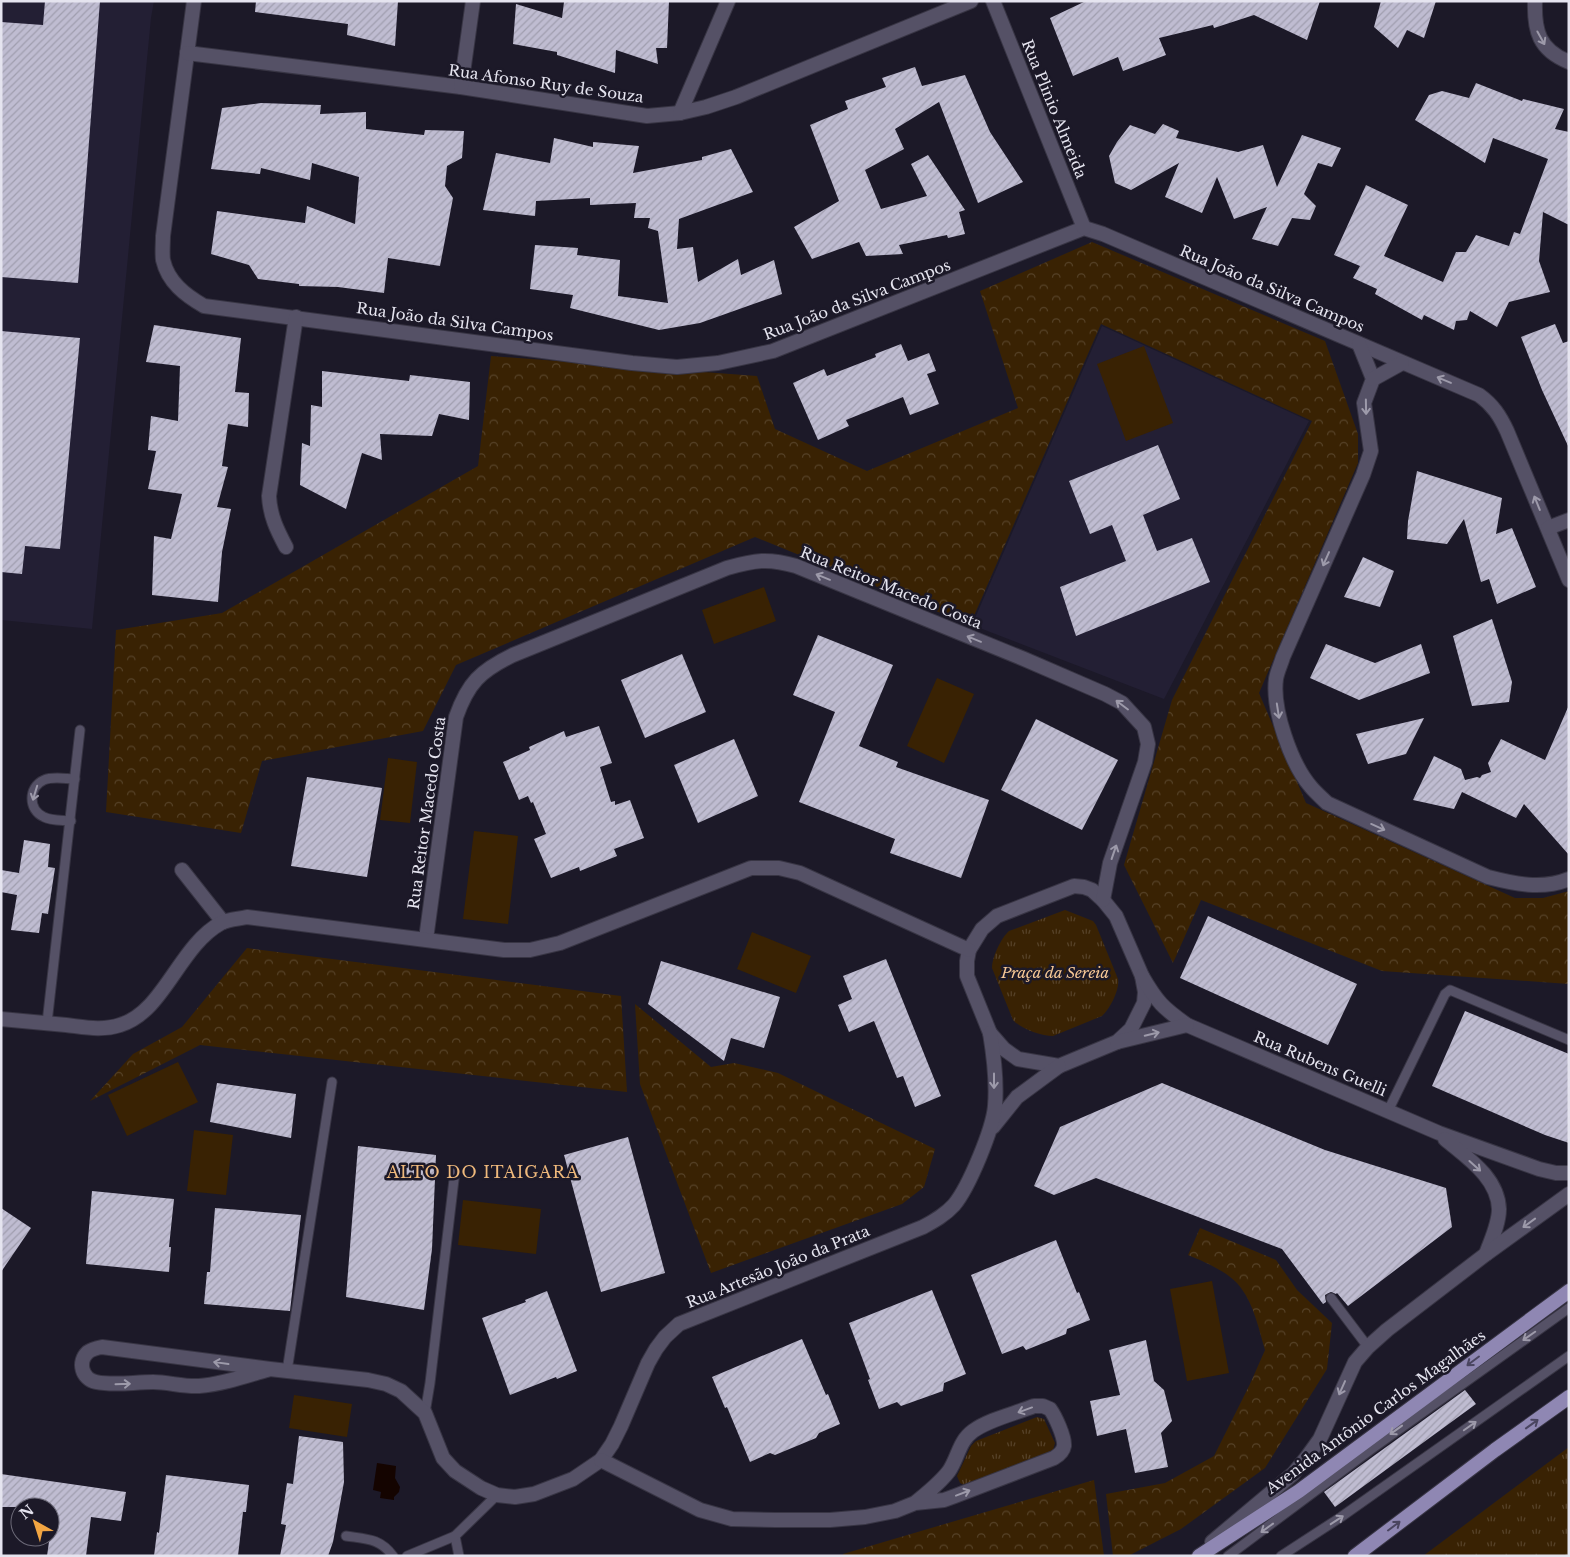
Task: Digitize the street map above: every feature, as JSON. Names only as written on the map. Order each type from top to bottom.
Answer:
[{"type":"main road","name":"Avenida Antônio Carlos Magalhães","points":[[1198,1556],[1299,1491],[1569,1291]]},
{"type":"main road","points":[[1355,1556],[1495,1450],[1569,1397]]},
{"type":"street","name":"Rua João da Silva Campos","points":[[194,1],[163,236],[163,260],[171,279],[185,295],[204,306],[632,363],[677,367],[718,363],[773,351],[1084,228],[1103,234],[1479,395],[1491,404],[1500,415],[1569,580]]},
{"type":"street","points":[[461,87],[473,1]]},
{"type":"street","points":[[680,113],[728,1]]},
{"type":"street","name":"Rua Afonso Ruy de Souza","points":[[187,52],[461,87],[647,116],[680,113],[736,97],[970,1]]},
{"type":"street","name":"Rua Plinio Almeida","points":[[993,1],[1084,228]]},
{"type":"street","points":[[1535,1],[1534,23],[1540,38],[1550,51],[1569,62]]},
{"type":"street","points":[[286,547],[272,518],[269,496],[296,317]]},
{"type":"street","points":[[1359,344],[1373,379]]},
{"type":"street","points":[[1402,363],[1373,379],[1364,403],[1371,451],[1363,475],[1283,657],[1276,678],[1278,719],[1298,768],[1310,787],[1327,804],[1488,877],[1515,884],[1543,886],[1569,879]]},
{"type":"street","points":[[1548,528],[1569,520]]},
{"type":"street","name":"Rua Reitor Macedo Costa","points":[[426,939],[456,717],[463,698],[474,681],[493,665],[513,655],[727,568],[763,560],[796,566],[1024,659],[1105,694],[1122,703],[1128,709],[1144,727],[1148,744],[1145,762],[1110,863],[1103,900]]},
{"type":"street","points":[[1,1019],[102,1028],[121,1025],[140,1014],[155,999],[193,947],[209,931],[223,922],[247,917],[504,950],[530,950],[560,943],[751,868],[779,868],[800,873],[969,950]]},
{"type":"street","points":[[182,870],[223,922]]},
{"type":"street","points":[[1117,1042],[1132,1029],[1144,1003],[1145,992],[1142,976],[1116,916],[1092,890],[1074,886],[997,916],[982,929],[969,950],[967,976],[990,1033],[1004,1049],[1018,1059],[1060,1066],[1117,1042],[1187,1025]]},
{"type":"street","name":"Rua Rubens Guelli","points":[[1142,976],[1155,999],[1165,1010],[1187,1025],[1439,1133],[1539,1170],[1569,1173]]},
{"type":"street","name":"Rua Artesão João da Prata","points":[[600,1460],[612,1444],[656,1349],[665,1336],[679,1324],[923,1228],[940,1217],[954,1204],[965,1187],[991,1129],[995,1106],[994,1053],[990,1033]]},
{"type":"street","name":"Rua Artesão João da Prata","points":[[991,1129],[1017,1097],[1060,1066]]},
{"type":"street","name":"Rua Rubens Guelli","points":[[1439,1133],[1479,1168],[1490,1181],[1496,1194],[1499,1208],[1496,1226],[1486,1254]]},
{"type":"street","name":"Avenida Antônio Carlos Magalhães","points":[[1198,1556],[1293,1474],[1320,1439],[1355,1362],[1368,1347],[1387,1330],[1486,1254],[1569,1194]]},
{"type":"street","points":[[270,1369],[219,1384],[197,1386],[156,1382],[116,1385],[95,1382],[88,1379],[82,1368],[84,1358],[88,1352],[94,1348],[102,1347],[368,1380],[386,1384],[401,1391],[425,1412],[443,1458],[455,1471],[467,1481],[497,1495],[515,1497],[534,1494],[573,1479],[600,1460],[700,1510],[732,1519],[821,1520],[865,1517],[895,1511],[915,1502],[936,1485],[949,1470],[964,1439],[972,1432],[982,1426],[1034,1406],[1043,1406],[1050,1409],[1064,1446],[1061,1453],[1054,1458],[944,1500],[915,1502]]},
{"type":"lane","points":[[47,1023],[80,730]]},
{"type":"lane","points":[[71,821],[46,819],[34,808],[32,800],[33,792],[37,785],[44,780],[52,778],[75,779]]},
{"type":"lane","points":[[1388,1111],[1446,994],[1450,990],[1569,1040]]},
{"type":"lane","points":[[288,1371],[332,1082]]},
{"type":"lane","points":[[425,1412],[455,1171]]},
{"type":"lane","points":[[1331,1298],[1368,1347]]},
{"type":"lane","points":[[1228,1556],[1404,1425],[1569,1308]]},
{"type":"lane","points":[[1281,1556],[1341,1517],[1569,1356]]},
{"type":"lane","points":[[407,1556],[455,1536],[497,1495]]},
{"type":"lane","points":[[346,1536],[378,1541],[393,1556]]},
{"type":"lane","points":[[455,1536],[459,1556]]},
{"type":"shaded area","points":[[1,1],[154,1],[92,629],[1,620]]},
{"type":"shaded area","points":[[1102,326],[1309,421],[1164,699],[972,625]]},
{"type":"shaded area","points":[[377,1463],[396,1466],[395,1478],[400,1487],[394,1500],[380,1498],[381,1492],[373,1490]]},
{"type":"green space","points":[[1092,242],[1325,341],[1358,434],[1358,463],[1259,693],[1306,803],[1515,898],[1543,898],[1569,891],[1569,984],[1382,971],[1201,900],[1173,963],[1124,865],[1172,700],[1312,421],[1101,324],[970,625],[755,537],[456,665],[423,731],[262,761],[241,833],[106,812],[116,630],[222,613],[478,466],[491,356],[757,376],[775,429],[867,471],[1018,408],[980,291]]},
{"type":"green space","points":[[1144,346],[1173,423],[1126,441],[1097,364]]},
{"type":"green space","points":[[764,587],[776,621],[714,644],[702,610]]},
{"type":"green space","points":[[937,678],[974,694],[944,763],[907,746]]},
{"type":"green space","points":[[388,758],[417,762],[410,823],[380,820]]},
{"type":"green space","points":[[474,831],[518,836],[508,924],[463,919]]},
{"type":"green space","name":"Praça da Sereia","points":[[1065,910],[1093,921],[1096,925],[1118,983],[1114,999],[1102,1016],[1053,1036],[1048,1036],[1026,1029],[1013,1020],[992,964],[1000,943],[1009,931]]},
{"type":"green space","points":[[752,932],[811,956],[796,993],[737,969]]},
{"type":"green space","points":[[247,948],[621,996],[627,1092],[200,1045],[90,1101],[133,1054],[182,1027]]},
{"type":"green space","points":[[635,1004],[711,1067],[734,1063],[778,1073],[935,1149],[924,1187],[902,1204],[711,1273],[640,1084]]},
{"type":"green space","points":[[178,1062],[198,1102],[127,1136],[108,1095]]},
{"type":"green space","points":[[194,1130],[233,1135],[226,1195],[187,1191]]},
{"type":"green space","points":[[463,1200],[541,1209],[536,1254],[458,1245]]},
{"type":"green space","points":[[1200,1228],[1276,1260],[1297,1290],[1332,1323],[1327,1369],[1265,1468],[1181,1529],[1128,1556],[1113,1556],[1106,1494],[1165,1483],[1214,1456],[1265,1350],[1253,1310],[1246,1295],[1237,1283],[1210,1265],[1188,1255]]},
{"type":"green space","points":[[1212,1281],[1229,1373],[1187,1381],[1170,1289]]},
{"type":"green space","points":[[294,1395],[352,1404],[347,1437],[289,1428]]},
{"type":"green space","points":[[1037,1417],[1044,1419],[1055,1443],[1053,1450],[966,1486],[960,1483],[957,1476],[971,1446],[976,1441]]},
{"type":"green space","points":[[1569,1447],[1569,1556],[1423,1556]]},
{"type":"green space","points":[[1094,1480],[1104,1556],[843,1556],[843,1554]]},
{"type":"building","points":[[45,1],[100,1],[78,283],[1,277],[1,22],[43,25]]},
{"type":"building","points":[[256,1],[398,1],[395,46],[347,35],[348,24],[255,12]]},
{"type":"building","points":[[669,1],[667,48],[656,48],[658,64],[616,50],[615,73],[557,55],[557,52],[513,44],[516,4],[562,18],[564,2]]},
{"type":"building","points":[[1086,1],[1320,1],[1307,40],[1254,15],[1214,28],[1213,25],[1159,38],[1166,55],[1123,71],[1118,57],[1073,76],[1050,18]]},
{"type":"building","points":[[1381,1],[1436,1],[1424,38],[1407,30],[1398,48],[1374,27]]},
{"type":"building","points":[[915,67],[922,86],[965,75],[990,132],[1023,182],[978,203],[939,102],[895,129],[904,149],[865,170],[881,209],[927,196],[911,164],[928,155],[965,210],[959,212],[965,234],[948,238],[947,235],[899,245],[903,254],[866,256],[859,242],[812,259],[794,227],[839,201],[810,125],[848,109],[845,101],[886,87],[882,78]]},
{"type":"building","points":[[1476,83],[1522,101],[1523,99],[1564,109],[1555,129],[1569,132],[1569,225],[1543,212],[1539,261],[1550,292],[1509,302],[1497,327],[1470,311],[1467,320],[1456,321],[1454,330],[1424,315],[1422,320],[1375,294],[1377,289],[1353,278],[1360,266],[1334,255],[1366,185],[1408,205],[1384,256],[1443,282],[1456,252],[1466,252],[1476,235],[1509,246],[1514,232],[1520,234],[1548,159],[1493,138],[1485,163],[1415,120],[1429,95],[1442,91],[1469,98]]},
{"type":"building","points":[[261,103],[321,105],[320,114],[366,112],[366,129],[424,135],[425,130],[464,131],[462,158],[447,166],[445,186],[453,198],[440,266],[388,258],[384,293],[338,287],[299,286],[299,284],[258,279],[249,265],[211,254],[217,211],[305,223],[307,206],[355,224],[359,177],[312,163],[310,180],[261,168],[260,174],[211,169],[222,108]]},
{"type":"building","points":[[1163,124],[1179,131],[1176,138],[1238,152],[1263,145],[1277,187],[1302,135],[1341,148],[1332,167],[1318,163],[1304,194],[1316,206],[1310,220],[1292,218],[1278,246],[1252,239],[1267,207],[1234,219],[1217,177],[1202,213],[1165,197],[1179,163],[1131,190],[1115,183],[1109,156],[1130,125],[1155,134]]},
{"type":"building","points":[[554,138],[593,147],[593,142],[639,146],[633,173],[702,160],[702,157],[731,149],[753,192],[679,219],[677,249],[693,247],[698,282],[738,259],[741,275],[774,260],[782,294],[700,323],[659,330],[570,308],[573,295],[530,289],[535,245],[578,248],[577,255],[620,260],[618,296],[668,303],[658,231],[648,228],[650,218],[634,218],[636,203],[590,205],[590,198],[536,201],[535,216],[483,210],[496,153],[550,163]]},
{"type":"building","points":[[1555,324],[1563,343],[1569,341],[1569,448],[1542,390],[1521,337]]},
{"type":"building","points":[[154,325],[241,338],[235,392],[249,393],[248,427],[228,424],[222,466],[228,467],[217,507],[231,509],[222,552],[218,602],[152,595],[154,536],[171,539],[182,494],[148,489],[156,451],[148,450],[151,416],[178,421],[180,366],[146,362]]},
{"type":"building","points":[[1,331],[80,338],[60,549],[25,546],[22,574],[1,572]]},
{"type":"building","points":[[901,344],[908,361],[929,353],[936,371],[927,374],[939,404],[910,415],[903,397],[846,420],[849,426],[818,440],[793,383],[824,369],[827,376],[876,357],[875,354]]},
{"type":"building","points":[[322,371],[409,381],[410,375],[470,382],[469,420],[439,414],[432,436],[380,434],[382,460],[362,453],[346,509],[300,485],[302,443],[310,446],[311,405],[322,407]]},
{"type":"building","points":[[1158,445],[1180,499],[1143,515],[1157,551],[1192,538],[1210,582],[1076,636],[1060,587],[1126,561],[1112,525],[1090,534],[1069,481]]},
{"type":"building","points":[[1417,471],[1502,498],[1496,534],[1512,528],[1536,587],[1497,604],[1489,579],[1481,582],[1464,519],[1447,544],[1407,539],[1408,521]]},
{"type":"building","points":[[1363,557],[1394,571],[1380,607],[1344,597]]},
{"type":"building","points":[[1492,619],[1512,682],[1509,702],[1472,706],[1453,636]]},
{"type":"building","points":[[818,635],[893,665],[859,746],[898,762],[896,767],[989,800],[961,878],[890,853],[895,839],[799,802],[835,712],[793,695]]},
{"type":"building","points":[[1326,644],[1375,663],[1421,644],[1430,673],[1359,700],[1310,678]]},
{"type":"building","points":[[682,654],[706,712],[645,738],[621,680]]},
{"type":"building","points":[[1569,705],[1569,855],[1524,804],[1516,818],[1462,792],[1454,809],[1413,800],[1434,756],[1461,769],[1465,780],[1480,778],[1482,775],[1491,772],[1488,763],[1501,739],[1545,760]]},
{"type":"building","points":[[1424,718],[1406,754],[1368,764],[1356,734]]},
{"type":"building","points":[[1036,719],[1118,760],[1082,830],[1001,790]]},
{"type":"building","points":[[599,726],[612,763],[600,767],[611,802],[615,801],[615,805],[630,800],[644,838],[614,849],[617,856],[580,871],[579,867],[551,878],[534,839],[546,834],[533,802],[531,803],[528,796],[519,800],[503,762],[530,750],[529,747],[564,731],[566,737]]},
{"type":"building","points":[[734,739],[758,796],[698,823],[674,765]]},
{"type":"building","points":[[307,777],[382,788],[367,877],[291,866]]},
{"type":"building","points":[[24,840],[50,844],[48,867],[55,868],[48,914],[42,913],[39,933],[11,930],[17,895],[1,892],[1,870],[19,873]]},
{"type":"building","points":[[1208,916],[1357,984],[1328,1045],[1180,978]]},
{"type":"building","points":[[886,959],[941,1096],[915,1107],[903,1076],[897,1078],[874,1021],[849,1032],[838,1005],[852,999],[843,976]]},
{"type":"building","points":[[661,961],[780,997],[764,1048],[731,1038],[724,1061],[648,1004]]},
{"type":"building","points":[[1465,1011],[1569,1054],[1569,1143],[1545,1135],[1432,1086]]},
{"type":"building","points":[[217,1083],[296,1094],[291,1138],[210,1122]]},
{"type":"building","points":[[1162,1083],[1325,1150],[1446,1188],[1452,1227],[1348,1306],[1337,1293],[1331,1292],[1325,1295],[1326,1302],[1323,1304],[1282,1249],[1096,1178],[1054,1195],[1034,1186],[1060,1127]]},
{"type":"building","points":[[628,1137],[665,1273],[601,1292],[564,1155]]},
{"type":"building","points":[[358,1146],[436,1155],[432,1249],[424,1310],[346,1297]]},
{"type":"building","points":[[92,1191],[174,1199],[169,1247],[171,1247],[169,1272],[86,1264]]},
{"type":"building","points":[[1,1208],[31,1228],[1,1272]]},
{"type":"building","points":[[215,1208],[301,1215],[290,1311],[204,1304],[207,1272],[210,1272]]},
{"type":"building","points":[[1056,1240],[1090,1320],[1067,1329],[1066,1334],[1026,1350],[1023,1346],[1002,1354],[971,1275]]},
{"type":"building","points":[[932,1290],[966,1374],[944,1383],[943,1391],[901,1406],[897,1402],[879,1409],[849,1323]]},
{"type":"building","points":[[547,1291],[577,1371],[510,1395],[482,1318],[526,1302],[525,1300]]},
{"type":"building","points":[[802,1339],[840,1424],[819,1433],[816,1438],[775,1455],[770,1453],[750,1462],[712,1377]]},
{"type":"building","points":[[1146,1340],[1154,1381],[1164,1390],[1172,1421],[1161,1433],[1168,1467],[1135,1473],[1126,1429],[1097,1436],[1090,1401],[1120,1395],[1109,1350]]},
{"type":"building","points":[[1465,1390],[1476,1404],[1335,1507],[1324,1492]]},
{"type":"building","points":[[299,1436],[343,1442],[344,1482],[333,1542],[328,1556],[280,1556],[286,1525],[281,1524],[287,1483],[293,1484]]},
{"type":"building","points":[[1,1474],[126,1492],[121,1521],[91,1517],[86,1556],[47,1556],[48,1547],[60,1547],[60,1497],[10,1497],[10,1507],[1,1507]]},
{"type":"building","points":[[166,1475],[249,1485],[246,1512],[243,1512],[238,1556],[154,1556],[157,1532],[159,1533]]},
{"type":"district","name":"ALTO DO ITAIGARA","points":[[483,1172]]}]
